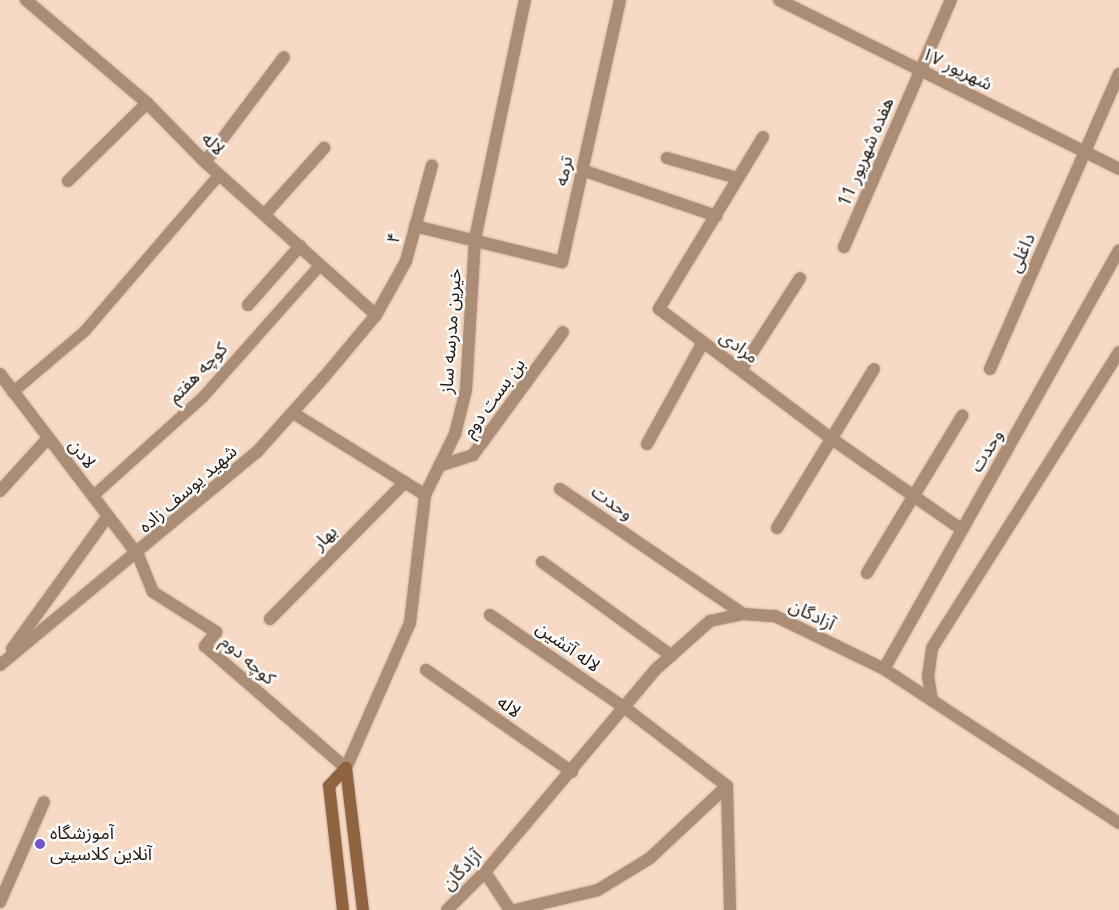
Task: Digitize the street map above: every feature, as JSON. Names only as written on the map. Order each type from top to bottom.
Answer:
[{"type":"main road","name":"خیرین مدرسه ساز","points":[[343,910],[329,786],[346,768]]},
{"type":"main road","points":[[346,768],[363,910]]},
{"type":"street","name":"لاله","points":[[26,0],[147,103],[205,162],[376,315]]},
{"type":"street","name":"خیرین مدرسه ساز","points":[[346,768],[410,623],[425,495],[455,434],[466,390],[475,239],[525,0]]},
{"type":"street","name":"ترمه","points":[[475,239],[562,262],[620,0]]},
{"type":"street","name":"۱۷ شهریور","points":[[779,0],[1119,169]]},
{"type":"street","name":"هفده شهریور 11","points":[[844,247],[951,0]]},
{"type":"street","points":[[205,162],[284,57]]},
{"type":"street","name":"داغلی","points":[[990,369],[1119,74]]},
{"type":"street","points":[[68,181],[147,103]]},
{"type":"street","name":"مرادی","points":[[763,137],[716,216],[660,303],[662,314],[703,342],[832,439],[961,529]]},
{"type":"street","points":[[265,214],[324,148]]},
{"type":"street","points":[[667,158],[738,178]]},
{"type":"street","name":"۴","points":[[376,315],[406,261],[432,165]]},
{"type":"street","points":[[582,170],[716,216]]},
{"type":"street","points":[[415,226],[475,239]]},
{"type":"street","points":[[248,305],[300,246]]},
{"type":"street","name":"وحدت","points":[[884,669],[961,529],[1060,362],[1119,250]]},
{"type":"street","points":[[741,370],[800,278]]},
{"type":"street","name":"شهید یوسف زاده","points":[[1,663],[138,555],[257,452],[376,315]]},
{"type":"street","name":"بن بست دوم","points":[[439,466],[473,455],[563,332]]},
{"type":"street","points":[[647,444],[703,342]]},
{"type":"street","points":[[932,701],[928,677],[932,648],[1119,352]]},
{"type":"street","points":[[777,528],[874,369]]},
{"type":"street","name":"لادن","points":[[0,374],[138,555]]},
{"type":"street","points":[[0,399],[12,392]]},
{"type":"street","points":[[293,412],[425,495]]},
{"type":"street","points":[[867,573],[962,416]]},
{"type":"street","points":[[0,491],[48,438]]},
{"type":"street","name":"بهار","points":[[270,619],[405,482]]},
{"type":"street","name":"وحدت","points":[[560,489],[743,614]]},
{"type":"street","points":[[1,663],[108,516]]},
{"type":"street","name":"کوچه دوم","points":[[138,555],[153,592],[216,632],[205,646],[346,768]]},
{"type":"street","points":[[542,562],[672,656]]},
{"type":"street","name":"آزادگان","points":[[447,910],[485,872],[672,656],[710,621],[743,614],[775,616],[884,669],[1119,823]]},
{"type":"street","name":"لاله آتشین","points":[[490,615],[625,708],[727,786]]},
{"type":"street","name":"لاله","points":[[426,670],[572,772]]},
{"type":"street","points":[[515,910],[598,890],[650,858],[727,786]]},
{"type":"street","points":[[727,786],[730,910]]},
{"type":"street","points":[[0,902],[44,802]]},
{"type":"street","points":[[485,872],[510,910]]},
{"type":"lane","points":[[12,392],[84,331],[219,174]]},
{"type":"lane","name":"کوچه هفتم","points":[[92,496],[204,396],[320,264]]},
{"type":"place","name":"آموزشگاه آنلاین کلاسیتی","points":[[40,844]]}]
